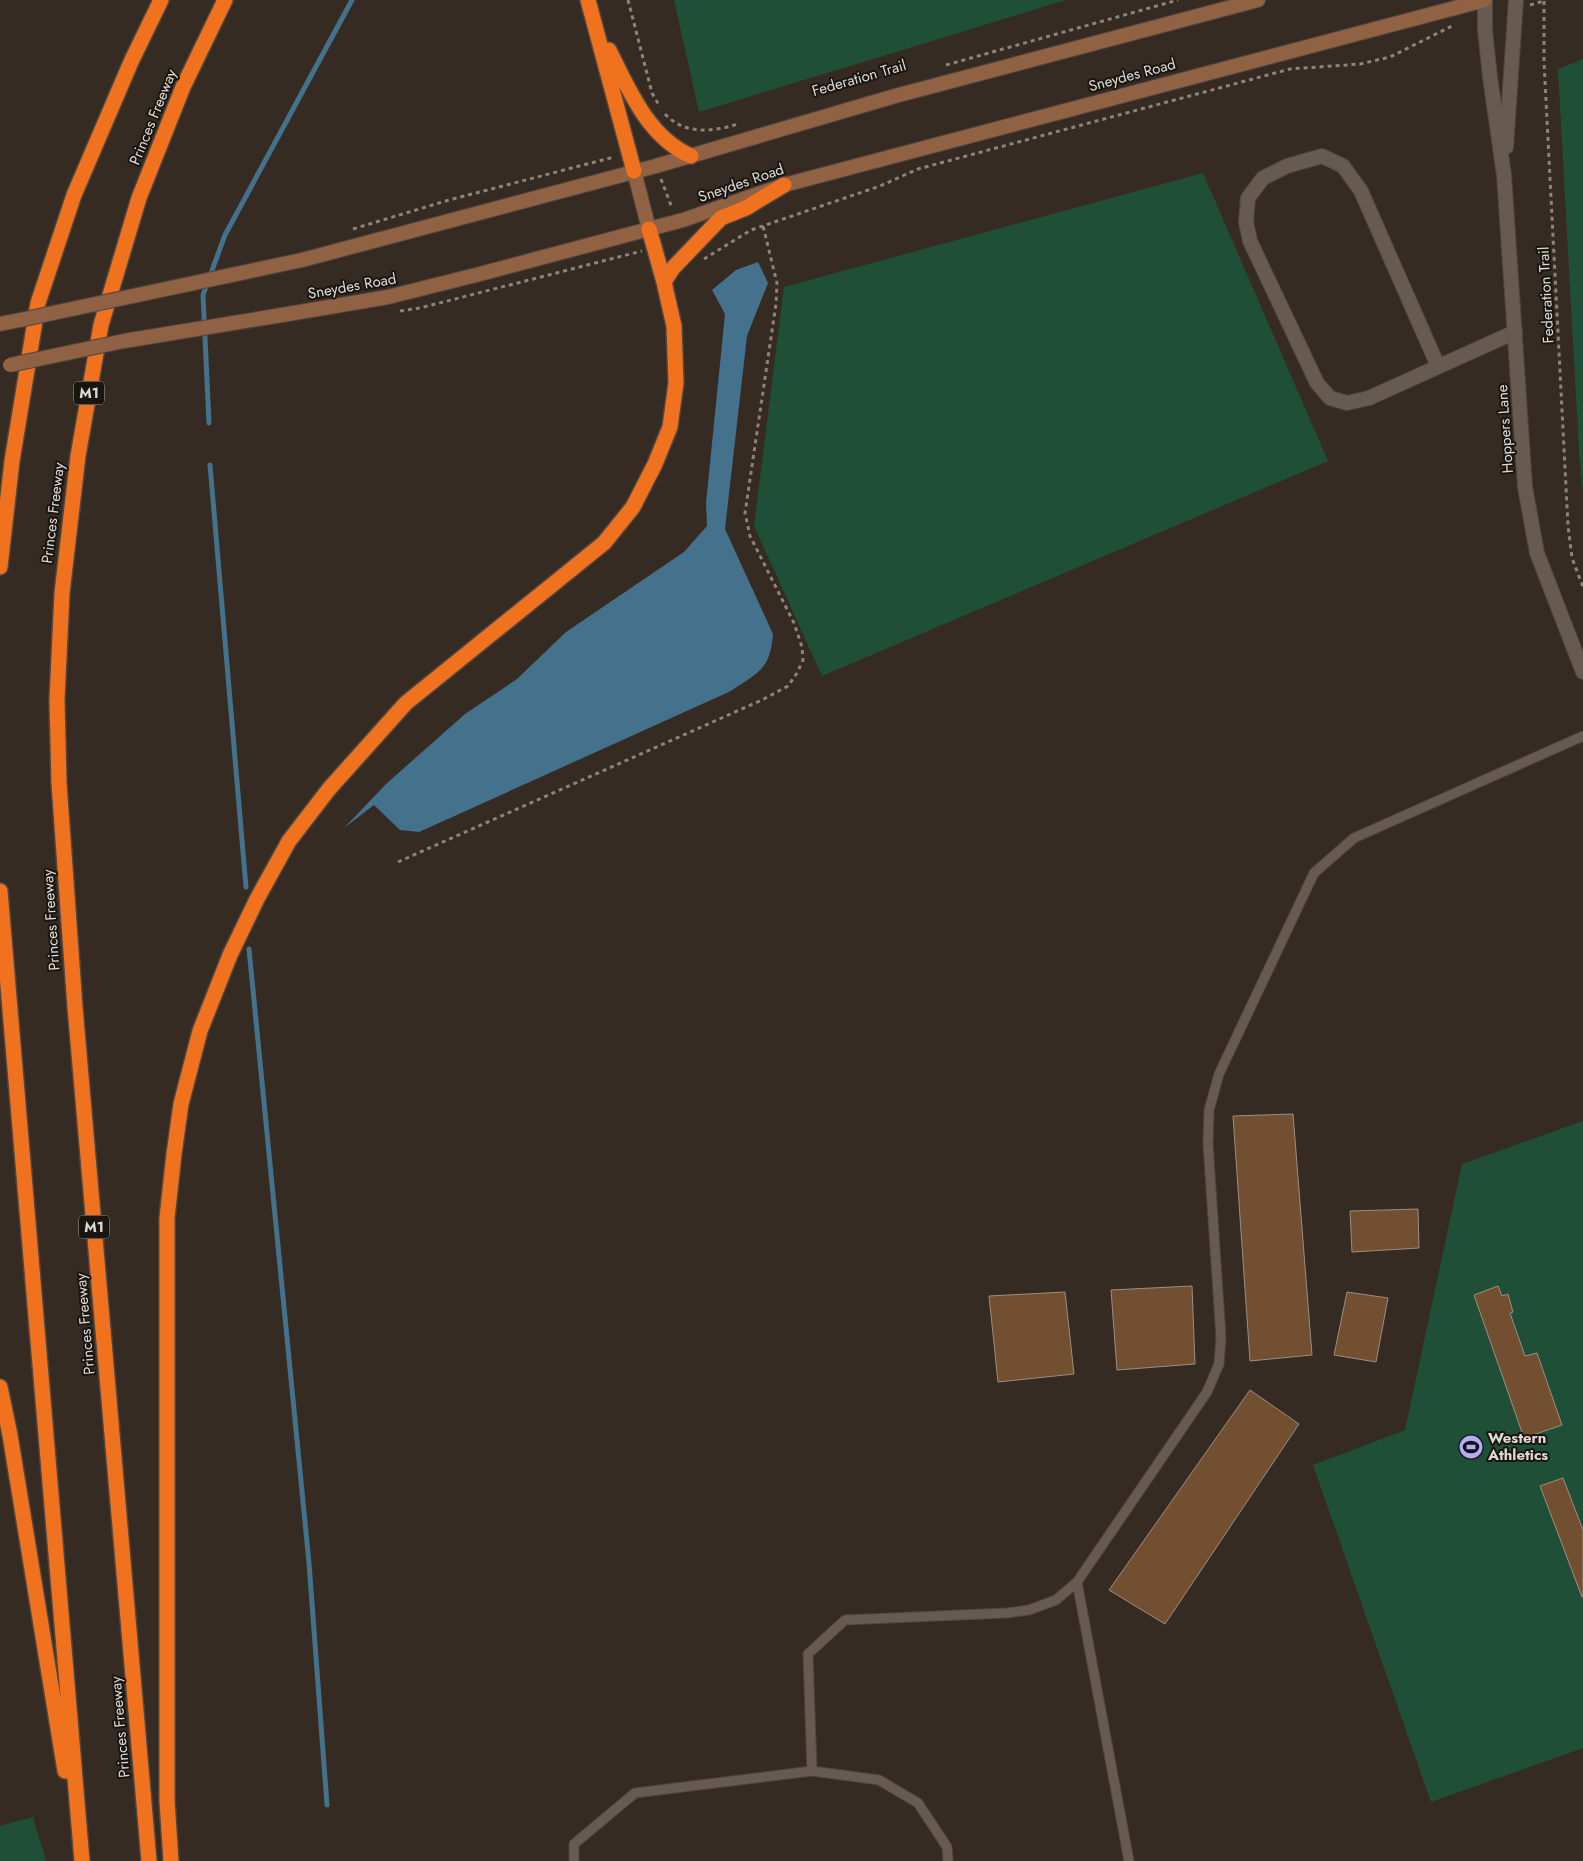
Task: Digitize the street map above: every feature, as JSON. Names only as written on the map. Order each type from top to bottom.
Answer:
[{"type":"highway","points":[[0,567],[12,461],[38,303],[74,195],[131,62],[162,0]]},
{"type":"highway","name":"Princes Freeway","points":[[150,1861],[68,920],[59,783],[58,728],[62,593],[78,456],[101,325],[139,198],[183,87],[225,0]]},
{"type":"highway","points":[[588,0],[634,171]]},
{"type":"highway","points":[[593,18],[638,106],[659,136],[677,150],[691,156]]},
{"type":"highway","points":[[664,282],[673,268],[721,218],[746,208],[784,185]]},
{"type":"highway","points":[[171,1861],[167,1801],[168,1218],[181,1104],[200,1031],[230,955],[257,899],[288,841],[329,789],[406,702],[604,543],[633,507],[655,464],[670,427],[676,383],[674,326],[649,229]]},
{"type":"highway","points":[[0,891],[81,1861]]},
{"type":"highway","points":[[0,1386],[10,1435],[81,1861]]},
{"type":"main road","points":[[0,324],[302,260],[656,166],[895,96],[1258,0]]},
{"type":"main road","name":"Sneydes Road","points":[[5,366],[134,339],[388,297],[649,229],[784,185],[1485,0]]},
{"type":"main road","points":[[634,171],[649,229]]},
{"type":"street","name":"Hoppers Lane","points":[[1485,0],[1485,30],[1489,68],[1504,175],[1525,487],[1537,553],[1583,672]]},
{"type":"street","name":"Hoppers Lane","points":[[1504,175],[1516,4]]},
{"type":"street","points":[[1438,366],[1361,191],[1343,166],[1322,156],[1288,166],[1263,178],[1248,198],[1246,222],[1250,242],[1317,383],[1330,398],[1347,403],[1370,398],[1515,332]]},
{"type":"lane","points":[[812,1770],[808,1654],[845,1620],[1006,1613],[1022,1611],[1056,1600],[1077,1582],[1207,1392],[1219,1364],[1221,1337],[1208,1144],[1209,1110],[1219,1074],[1314,873],[1354,838],[1583,736]]},
{"type":"lane","points":[[1077,1582],[1130,1861]]},
{"type":"lane","points":[[574,1861],[574,1844],[634,1793],[812,1770],[879,1780],[918,1803],[947,1847],[948,1861]]},
{"type":"path","points":[[628,0],[652,93],[661,109],[672,122],[690,129],[709,131],[741,124]]},
{"type":"path","points":[[940,67],[1178,0]]},
{"type":"path","points":[[1516,4],[1544,0]]},
{"type":"path","name":"Federation Trail","points":[[1544,0],[1544,62],[1568,526],[1572,558],[1583,587]]},
{"type":"path","points":[[689,251],[696,260],[705,259],[751,230],[880,186],[918,169],[1290,69],[1360,64],[1390,57],[1451,26],[1459,24]]},
{"type":"path","points":[[349,230],[449,200],[630,153]]},
{"type":"path","points":[[656,166],[676,221]]},
{"type":"path","points":[[398,862],[762,700],[788,686],[797,673],[802,660],[802,647],[790,615],[750,536],[745,513],[776,304],[777,283],[763,226]]},
{"type":"path","points":[[392,312],[420,308],[655,248]]},
{"type":"green space","points":[[674,0],[1066,0],[699,112]]},
{"type":"green space","points":[[1583,59],[1583,493],[1579,452],[1558,69]]},
{"type":"green space","points":[[1203,173],[1328,461],[822,676],[754,526],[784,287]]},
{"type":"green space","name":"Western Athletics","points":[[1583,1121],[1583,1748],[1431,1802],[1313,1465],[1405,1430],[1462,1164]]},
{"type":"green space","points":[[33,1817],[46,1861],[0,1861],[0,1826]]},
{"type":"water","points":[[758,262],[768,283],[747,336],[725,529],[773,634],[766,663],[756,674],[731,691],[419,832],[400,830],[374,805],[344,828],[386,784],[465,714],[517,679],[566,632],[684,552],[707,526],[706,503],[725,314],[712,290],[736,270]]},
{"type":"building","points":[[1293,1114],[1312,1355],[1250,1361],[1233,1116]]},
{"type":"building","points":[[1418,1209],[1419,1248],[1352,1252],[1350,1211]]},
{"type":"building","points":[[1192,1286],[1195,1364],[1117,1370],[1111,1290]]},
{"type":"building","points":[[1498,1286],[1502,1296],[1508,1294],[1513,1312],[1510,1313],[1525,1356],[1537,1353],[1562,1425],[1524,1438],[1474,1295]]},
{"type":"building","points":[[1065,1292],[1074,1374],[998,1382],[989,1296]]},
{"type":"building","points":[[1347,1292],[1388,1298],[1376,1362],[1334,1355]]},
{"type":"building","points":[[1250,1390],[1299,1424],[1165,1624],[1109,1590]]},
{"type":"building","points":[[1563,1478],[1583,1530],[1583,1597],[1540,1486]]},
{"type":"waterway","points":[[209,423],[203,295],[225,235],[352,0]]},
{"type":"waterway","points":[[210,465],[246,887]]},
{"type":"waterway","points":[[249,949],[309,1563],[327,1805]]},
{"type":"place","name":"Western Athletics","points":[[1471,1447]]}]
